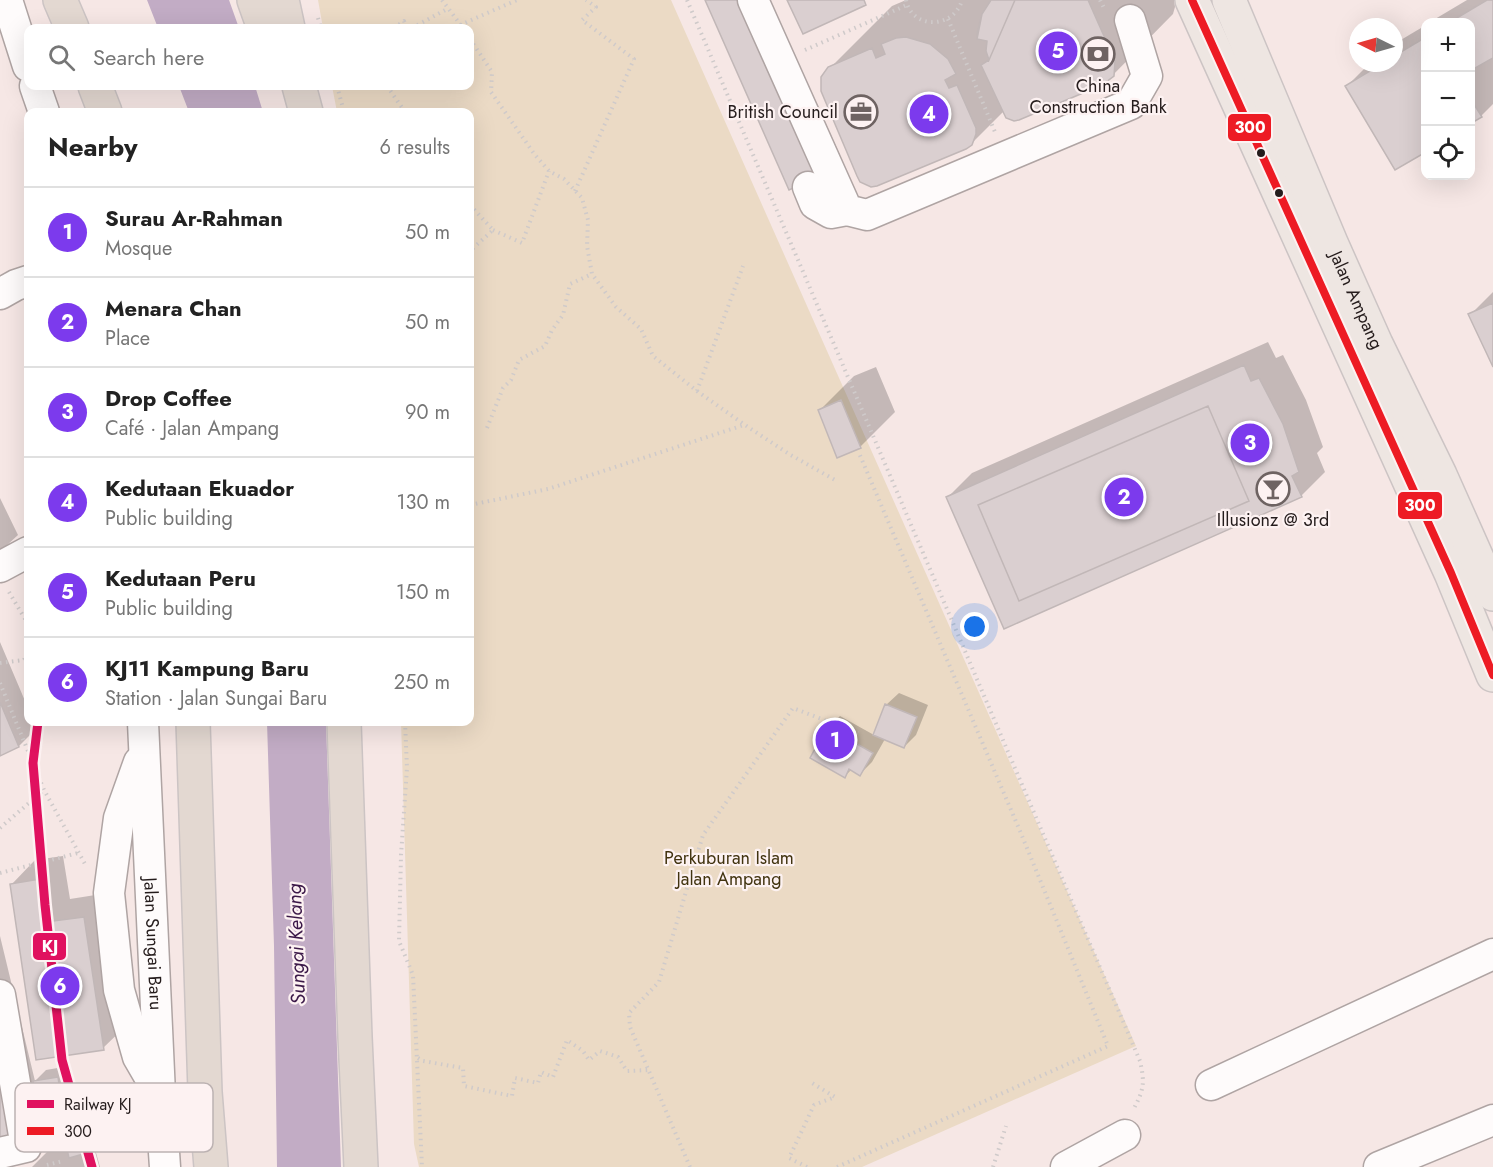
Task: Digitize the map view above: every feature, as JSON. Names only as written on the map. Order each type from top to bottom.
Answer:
[{"type":"highway","points":[[60,0],[70,24]]},
{"type":"highway","points":[[254,0],[263,24]]},
{"type":"highway","points":[[282,0],[287,24]]},
{"type":"highway","points":[[97,90],[103,108]]},
{"type":"highway","points":[[278,90],[282,108]]},
{"type":"highway","points":[[300,90],[305,108]]},
{"type":"highway","points":[[193,726],[205,1083]]},
{"type":"highway","points":[[344,726],[361,1167]]},
{"type":"highway","points":[[211,1152],[212,1167]]},
{"type":"main road","name":"Jalan Ampang","points":[[1192,0],[1451,573],[1493,675]]},
{"type":"main road","name":"Jalan Ampang","points":[[1229,0],[1331,243],[1493,594]]},
{"type":"street","points":[[753,0],[847,210]]},
{"type":"street","points":[[5,3],[24,55]]},
{"type":"street","points":[[808,187],[815,204],[831,213],[847,210],[867,215],[1131,104],[1147,76],[1119,20]]},
{"type":"street","points":[[36,90],[43,108]]},
{"type":"street","points":[[0,294],[24,283]]},
{"type":"street","points":[[2,575],[24,556]]},
{"type":"street","points":[[143,734],[119,818],[109,893],[119,990],[138,1057],[153,1083]]},
{"type":"street","name":"Jalan Sungai Baru","points":[[143,734],[159,1083]]},
{"type":"street","points":[[1211,1086],[1493,954]]},
{"type":"street","points":[[0,995],[15,1083]]},
{"type":"street","points":[[1379,1167],[1493,1120]]},
{"type":"street","points":[[1066,1167],[1125,1135]]},
{"type":"street","points":[[0,1153],[15,1150]]},
{"type":"street","name":"Jalan Sungai Baru","points":[[164,1152],[165,1167]]},
{"type":"path","points":[[442,0],[459,24]]},
{"type":"path","points":[[467,24],[517,0]]},
{"type":"path","points":[[575,191],[634,59],[582,20],[596,7],[586,0]]},
{"type":"path","points":[[687,0],[1140,1061],[1144,1077],[1143,1093],[1129,1118],[1125,1135]]},
{"type":"path","points":[[799,53],[906,3],[912,13],[920,19],[939,22],[948,19],[956,12],[962,0]]},
{"type":"path","points":[[1100,0],[1119,20]]},
{"type":"path","points":[[419,24],[448,8]]},
{"type":"path","points":[[948,19],[998,139]]},
{"type":"path","points":[[474,45],[492,72],[491,92],[535,155],[549,171],[564,179],[582,198],[588,220],[587,246],[592,274],[616,307],[641,329],[653,356],[745,425],[789,454],[835,480]]},
{"type":"path","points":[[338,90],[343,108]]},
{"type":"path","points":[[390,90],[402,108]]},
{"type":"path","points":[[474,209],[494,230],[522,243],[549,171]]},
{"type":"path","points":[[474,248],[494,230]]},
{"type":"path","points":[[697,391],[743,266]]},
{"type":"path","points":[[487,428],[503,388],[511,381],[519,360],[545,346],[552,330],[563,315],[570,284],[592,274]]},
{"type":"path","points":[[474,504],[548,489],[745,425]]},
{"type":"path","points":[[837,1167],[1108,1046],[859,453]]},
{"type":"path","points":[[2,575],[24,616]]},
{"type":"path","points":[[0,663],[24,660]]},
{"type":"path","points":[[0,683],[44,790],[87,868]]},
{"type":"path","points":[[690,1167],[630,1026],[629,1013],[659,982],[703,835],[793,708],[858,733]]},
{"type":"path","points":[[405,726],[407,768],[401,855],[399,941],[413,975],[422,1167]]},
{"type":"path","points":[[0,828],[44,790]]},
{"type":"path","points":[[0,873],[78,853]]},
{"type":"path","points":[[418,1058],[423,1061],[463,1068],[464,1086],[512,1096],[515,1078],[538,1083],[541,1072],[553,1077],[567,1040],[584,1051],[589,1060],[600,1051],[618,1057],[627,1071],[649,1070]]},
{"type":"path","points":[[807,1167],[789,1158],[814,1105],[835,1097],[812,1083]]},
{"type":"path","points":[[993,1167],[1006,1126]]},
{"type":"green space","name":"Perkuburan Islam Jalan Ampang","points":[[318,0],[671,0],[1136,1046],[862,1167],[419,1167],[414,1144],[401,726],[474,726],[474,108],[336,108],[333,90],[474,90],[474,24],[322,24]]},
{"type":"water","points":[[147,0],[229,0],[238,24],[156,24]]},
{"type":"water","points":[[181,90],[256,90],[262,108],[187,108]]},
{"type":"water","name":"Sungai Kelang","points":[[267,726],[326,726],[341,1167],[277,1167],[274,946]]},
{"type":"building","points":[[705,0],[744,0],[822,175],[789,190]]},
{"type":"building","points":[[787,0],[864,0],[866,5],[803,34]]},
{"type":"building","points":[[991,0],[1088,0],[1115,61],[1114,76],[1102,85],[1019,120],[1006,118],[981,65],[989,60],[986,51],[987,41],[977,39],[982,14]]},
{"type":"building","points":[[991,0],[1015,0],[989,60],[986,51],[987,41],[977,39],[977,33],[982,14]]},
{"type":"building","points":[[1487,0],[1493,0],[1493,58],[1475,68],[1475,18],[1457,18]]},
{"type":"building","points":[[906,37],[930,44],[948,59],[956,74],[945,80],[949,88],[957,85],[976,128],[976,134],[972,145],[966,149],[871,187],[860,182],[857,176],[821,91],[821,77],[828,67],[872,48],[876,58],[885,54],[881,44]]},
{"type":"building","points":[[1421,40],[1421,155],[1395,170],[1345,86],[1368,72],[1403,72],[1403,51]]},
{"type":"building","points":[[1475,106],[1482,117],[1475,121]]},
{"type":"building","points":[[1493,303],[1493,367],[1468,314]]},
{"type":"building","points":[[1244,365],[1251,381],[1259,378],[1283,424],[1299,472],[1292,476],[1302,497],[1004,629],[946,497]]},
{"type":"building","points":[[841,400],[861,448],[837,458],[818,410]]},
{"type":"building","points":[[1208,406],[1249,501],[1019,601],[978,505]]},
{"type":"building","points":[[0,702],[19,747],[0,756]]},
{"type":"building","points":[[885,704],[917,717],[904,748],[873,735]]},
{"type":"building","points":[[827,727],[873,753],[860,776],[849,769],[845,778],[810,758]]},
{"type":"building","points":[[40,879],[46,922],[84,917],[104,1050],[36,1060],[10,884]]},
{"type":"building","points":[[0,1060],[15,1123],[15,1141],[0,1145]]},
{"type":"building","points":[[58,1077],[59,1083],[33,1083],[33,1081]]},
{"type":"building","points":[[68,1152],[90,1152],[69,1158]]},
{"type":"rail line","name":"KJ","points":[[38,726],[33,763],[45,905],[62,1060],[68,1083]]},
{"type":"rail line","name":"KJ","points":[[88,1152],[92,1167]]},
{"type":"transit line","name":"300","points":[[1192,0],[1451,573],[1493,675]]},
{"type":"place","name":"Kedutaan Peru","points":[[1058,51]]},
{"type":"place","name":"China Construction Bank","points":[[1098,54]]},
{"type":"place","name":"British Council","points":[[861,112]]},
{"type":"place","name":"Kedutaan Ekuador","points":[[929,114]]},
{"type":"place","name":"Drop Coffee","points":[[1250,443]]},
{"type":"place","name":"Illusionz @ 3rd","points":[[1273,489]]},
{"type":"place","name":"Menara Chan","points":[[1124,497]]},
{"type":"place","name":"Surau Ar-Rahman","points":[[835,740]]},
{"type":"place","name":"KJ11 Kampung Baru","points":[[60,986]]}]
